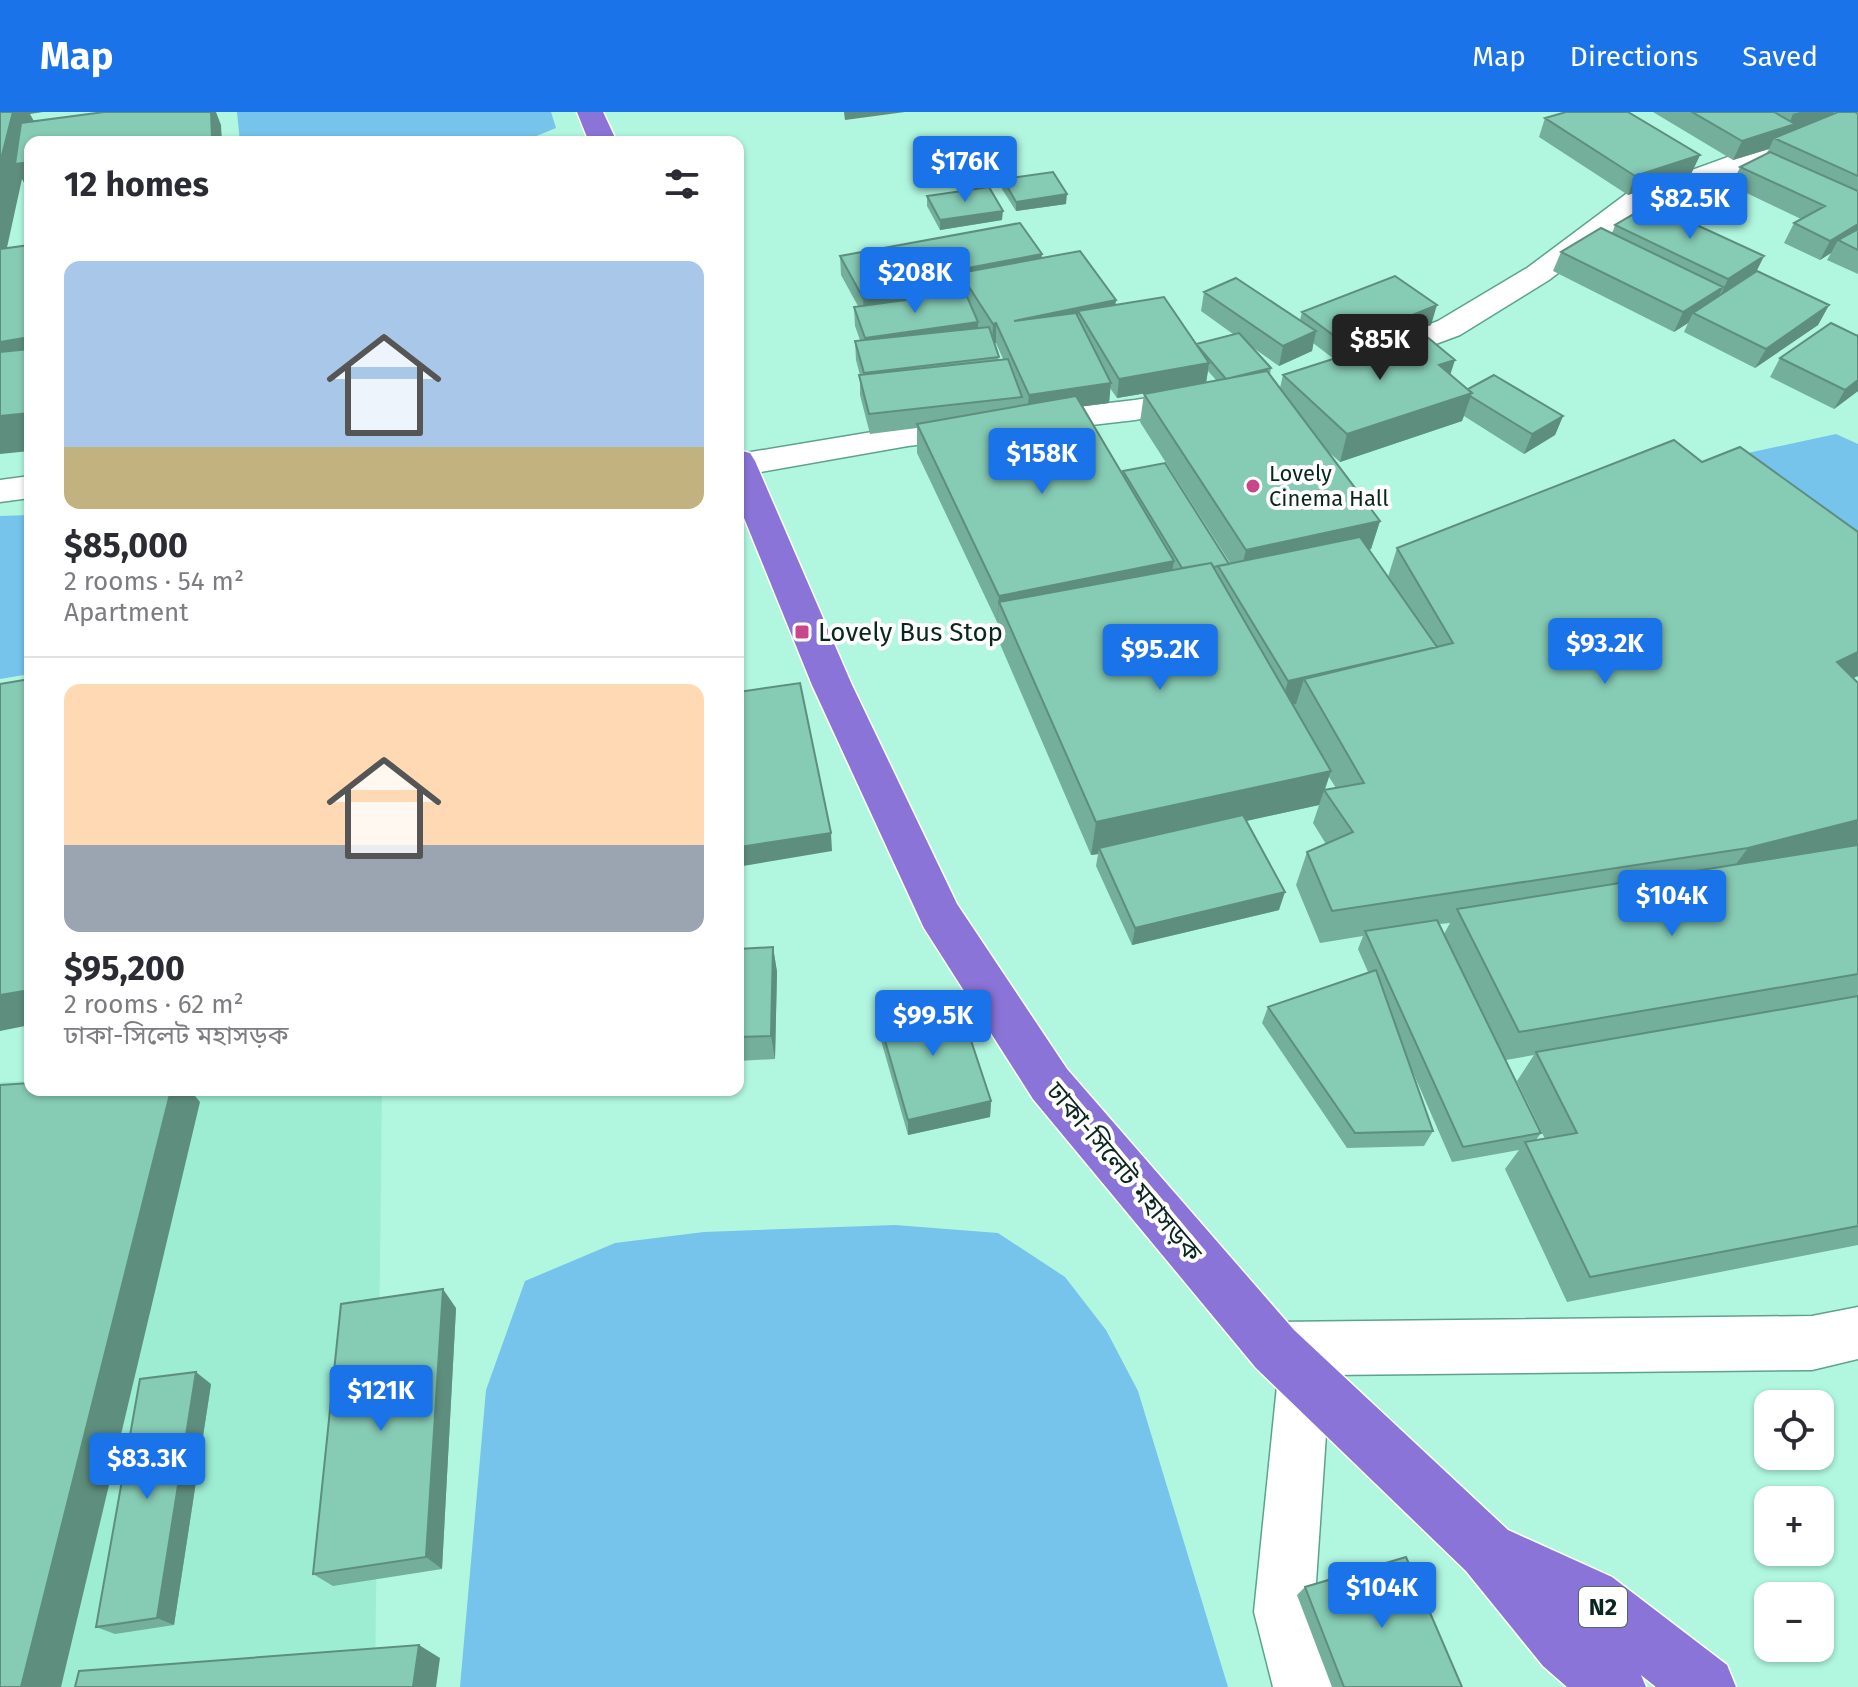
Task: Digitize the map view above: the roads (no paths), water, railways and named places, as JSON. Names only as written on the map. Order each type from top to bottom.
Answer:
[{"type":"highway","points":[[590,112],[600,136]]},
{"type":"highway","name":"ঢাকা-সিলেট মহাসড়ক","points":[[744,475],[832,685],[940,915],[1050,1084],[1290,1364],[1487,1550],[1564,1645],[1615,1687]]},
{"type":"highway","name":"ঢাকা-সিলেট মহাসড়ক","points":[[1487,1550],[1591,1598],[1705,1687]]},
{"type":"street","points":[[1348,367],[1449,328],[1538,274],[1636,200],[1815,135],[1858,114]]},
{"type":"street","points":[[744,462],[908,436],[1135,410],[1227,395]]},
{"type":"street","points":[[0,491],[24,488]]},
{"type":"street","points":[[1304,1687],[1284,1612],[1290,1364],[1812,1343],[1858,1333]]},
{"type":"water","points":[[237,112],[551,112],[556,128],[537,136],[239,136]]},
{"type":"water","points":[[1836,434],[1858,444],[1858,579],[1711,461]]},
{"type":"water","points":[[24,515],[24,675],[0,679],[0,516]]},
{"type":"water","points":[[895,1225],[998,1233],[1065,1277],[1106,1330],[1138,1391],[1228,1687],[460,1687],[486,1390],[525,1281],[615,1243],[704,1232]]},
{"type":"place","name":"Lovely Cinema Hall","points":[[1253,486]]},
{"type":"place","name":"Lovely Bus Stop","points":[[802,632]]}]
